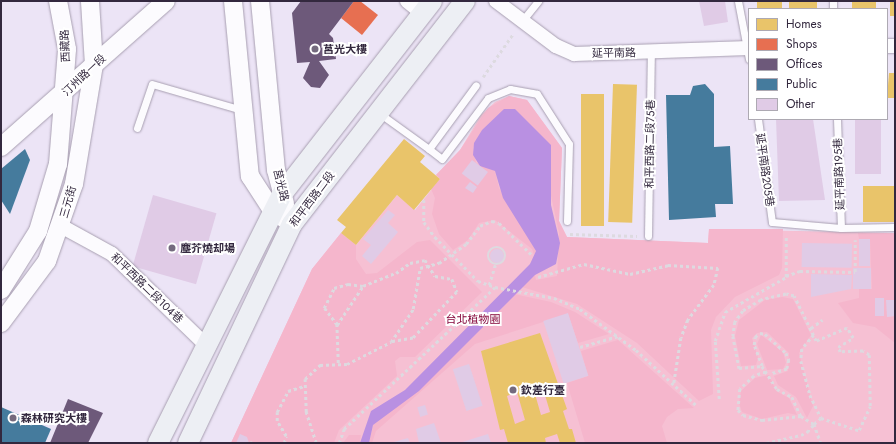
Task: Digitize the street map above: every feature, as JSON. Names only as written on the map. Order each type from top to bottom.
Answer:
[{"type":"main road","name":"和平西路二段","points":[[188,443],[292,224],[377,112],[465,1]]},
{"type":"main road","points":[[158,443],[277,202],[420,5]]},
{"type":"street","name":"西藏路","points":[[58,1],[68,49],[65,92]]},
{"type":"street","points":[[90,1],[94,65]]},
{"type":"street","name":"汀州路一段","points":[[1,147],[65,92],[166,1]]},
{"type":"street","name":"莒光路","points":[[233,1],[250,176],[277,202],[292,224]]},
{"type":"street","name":"莒光路","points":[[260,1],[277,202]]},
{"type":"street","name":"延平南路","points":[[496,1],[556,46],[574,54],[748,52]]},
{"type":"street","name":"三元街","points":[[1,323],[47,261],[61,226],[84,138],[94,65]]},
{"type":"street","name":"三元街","points":[[1,290],[38,231],[58,164],[65,92]]},
{"type":"street","name":"和平西路二段104巷","points":[[61,226],[112,254],[206,345]]},
{"type":"lane","points":[[522,21],[538,1]]},
{"type":"lane","points":[[738,1],[748,52]]},
{"type":"lane","name":"和平西路二段75巷","points":[[648,236],[651,52]]},
{"type":"lane","points":[[137,128],[152,84],[244,111]]},
{"type":"lane","points":[[429,149],[476,85]]},
{"type":"lane","points":[[377,112],[442,158],[488,98],[510,89],[537,94],[569,144],[567,221]]},
{"type":"lane","name":"延平南路205巷","points":[[758,120],[772,222],[786,225]]},
{"type":"lane","name":"延平南路195巷","points":[[837,120],[841,228]]},
{"type":"lane","points":[[786,225],[841,228],[895,227]]},
{"type":"path","points":[[476,85],[522,21]]},
{"type":"path","points":[[424,200],[424,222],[478,281],[495,287],[554,298],[580,309],[618,336],[696,405]]},
{"type":"path","points":[[390,342],[413,310],[418,292],[417,273],[428,266],[439,263],[476,234],[480,226],[492,221],[499,223],[533,256]]},
{"type":"path","points":[[567,221],[569,234],[648,236]]},
{"type":"path","points":[[786,225],[786,276]]},
{"type":"path","points":[[719,399],[715,341],[725,312],[786,276],[800,271],[855,272],[855,236],[850,236],[850,228]]},
{"type":"path","points":[[499,247],[506,256],[504,262],[495,265],[490,262],[489,252],[499,247]]},
{"type":"path","points":[[316,443],[306,412],[304,386],[314,368],[359,360],[390,342],[413,338],[457,292],[452,279],[435,276],[425,260],[415,260],[396,273],[363,286],[348,284],[334,288],[324,308],[338,325]]},
{"type":"path","points":[[538,277],[584,264],[630,274],[668,265],[718,268],[714,285],[688,320],[680,338],[674,384]]},
{"type":"path","points":[[489,285],[495,265]]},
{"type":"path","points":[[338,363],[338,325],[363,286]]},
{"type":"path","points":[[339,443],[344,429],[495,287]]},
{"type":"path","points":[[762,366],[739,368],[733,336],[735,322],[743,311],[761,300],[786,294],[794,296],[811,328],[816,341],[847,328],[854,338],[838,347],[840,352],[863,351],[869,355],[872,364],[870,406],[859,430],[821,418],[810,395],[801,361],[802,349],[814,336]]},
{"type":"path","points":[[811,328],[822,320]]},
{"type":"path","points":[[760,333],[765,334],[786,353],[788,360],[787,369],[771,374],[766,372],[762,366],[754,345],[754,337],[760,333]]},
{"type":"path","points":[[580,347],[618,336]]},
{"type":"path","points":[[766,372],[754,376],[740,389],[738,410],[743,415],[762,420],[801,416]]},
{"type":"path","points":[[771,374],[777,389],[792,397],[801,416],[814,424],[821,443]]},
{"type":"path","points":[[284,443],[286,436],[277,421],[277,412],[288,391],[304,386]]},
{"type":"path","points":[[768,443],[801,435],[821,418]]},
{"type":"green space","name":"台北植物園","points":[[509,96],[527,100],[562,148],[559,221],[567,237],[708,243],[709,229],[895,233],[895,443],[231,443],[312,269],[341,233],[356,245],[397,195],[415,210],[440,179],[436,175],[460,150],[481,115],[495,102]]},
{"type":"shaded area","points":[[509,96],[527,100],[562,148],[559,221],[567,237],[708,243],[709,229],[783,229],[782,268],[779,275],[735,297],[716,317],[711,330],[713,394],[699,401],[637,343],[577,304],[522,287],[535,275],[536,280],[557,276],[559,233],[550,191],[482,130],[473,148],[476,163],[495,171],[499,188],[536,251],[534,255],[532,249],[495,220],[479,223],[468,240],[453,250],[439,234],[432,214],[435,198],[431,189],[440,179],[436,175],[460,150],[488,108]]},
{"type":"shaded area","points":[[504,109],[515,109],[551,145],[551,205],[560,243],[556,264],[535,275],[419,391],[373,425],[369,443],[360,443],[371,411],[405,390],[530,264],[536,251],[503,198],[495,171],[480,166],[473,155],[474,143],[482,130]]},
{"type":"shaded area","points":[[341,233],[356,245],[356,259],[366,274],[377,273],[417,242],[430,240],[482,292],[415,357],[400,357],[395,361],[397,376],[339,430],[334,443],[231,443],[312,269]]},
{"type":"shaded area","points":[[858,233],[895,233],[895,300],[887,300],[887,317],[895,316],[895,343],[875,327],[853,323],[838,303],[859,298],[859,289],[872,289],[870,240],[859,239]],"holes":[[[876,298],[884,298],[883,316],[875,316]]]},
{"type":"shaded area","points":[[514,294],[551,302],[575,312],[609,334],[578,343],[568,314],[475,344],[376,431],[372,443],[369,443],[373,425],[496,315]]},
{"type":"shaded area","points":[[782,297],[793,299],[811,335],[799,353],[813,406],[807,418],[796,397],[778,385],[774,376],[788,371],[789,353],[767,332],[757,333],[752,338],[758,358],[756,365],[741,366],[735,336],[739,320],[765,300]]},
{"type":"shaded area","points":[[761,335],[783,352],[786,363],[783,369],[767,370],[757,344]]},
{"type":"shaded area","points":[[618,340],[694,408],[678,409],[667,417],[662,426],[667,443],[585,443],[567,383],[588,376],[581,351]]},
{"type":"shaded area","points":[[769,375],[776,391],[789,398],[797,415],[788,413],[762,419],[742,412],[739,403],[741,391],[755,378]]},
{"type":"shaded area","points":[[349,435],[361,435],[360,443],[343,443]]},
{"type":"building: Homes","points":[[757,1],[782,1],[782,8],[757,8]]},
{"type":"building: Homes","points":[[789,1],[817,1],[817,8],[789,8]]},
{"type":"building: Homes","points":[[852,1],[876,1],[876,8],[852,8]]},
{"type":"building: Homes","points":[[890,1],[895,1],[895,16],[890,16]]},
{"type":"building: Homes","points":[[889,73],[895,73],[895,98],[888,98]]},
{"type":"building: Homes","points":[[613,84],[637,85],[632,223],[608,222]]},
{"type":"building: Homes","points":[[581,94],[604,94],[604,226],[581,226]]},
{"type":"building: Homes","points":[[404,139],[425,156],[420,162],[440,179],[414,210],[397,195],[356,245],[341,233],[346,227],[337,220]]},
{"type":"building: Homes","points":[[863,186],[895,186],[895,222],[863,222]]},
{"type":"building: Homes","name":"欽差行臺","points":[[540,333],[567,409],[563,411],[569,429],[572,429],[576,443],[560,443],[557,434],[545,438],[546,443],[508,443],[504,429],[500,430],[481,351]],"holes":[[[542,385],[550,412],[541,415],[533,387]],[[517,392],[525,420],[515,424],[507,396]]]},
{"type":"building: Shops","points":[[354,1],[360,1],[378,15],[362,35],[341,18]]},
{"type":"building: Offices","name":"莒光大樓","points":[[301,1],[354,1],[329,34],[333,38],[336,59],[319,61],[329,75],[320,88],[311,87],[303,78],[310,62],[297,63],[292,13]]},
{"type":"building: Offices","points":[[68,399],[103,413],[88,443],[50,443]]},
{"type":"building: Public","points":[[705,84],[714,94],[714,147],[730,146],[733,204],[715,204],[716,217],[669,220],[666,95],[690,95],[693,86]]},
{"type":"building: Public","points":[[25,149],[30,160],[10,214],[1,200],[1,169]]},
{"type":"building: Public","name":"森林研究大樓","points":[[1,407],[51,429],[45,443],[1,443]]},
{"type":"building: Other","points":[[699,1],[725,1],[728,22],[704,26]]},
{"type":"building: Other","points":[[776,120],[813,120],[825,200],[779,201]]},
{"type":"building: Other","points":[[855,120],[881,120],[881,174],[855,174]]},
{"type":"building: Other","points":[[472,160],[488,172],[478,186],[462,174]]},
{"type":"building: Other","points":[[470,182],[477,187],[473,193],[465,188]]},
{"type":"building: Other","name":"塵芥燒却場","points":[[153,195],[216,213],[196,284],[133,266]]},
{"type":"building: Other","points":[[388,210],[395,215],[388,223],[398,232],[371,264],[362,256],[371,245],[363,239]]},
{"type":"building: Other","points":[[859,239],[870,239],[870,266],[859,266]]},
{"type":"building: Other","points":[[802,243],[852,244],[852,268],[802,267]]},
{"type":"building: Other","points":[[494,249],[500,249],[504,253],[504,259],[500,263],[494,263],[490,259],[490,253]]},
{"type":"building: Other","points":[[853,268],[871,268],[871,289],[853,289]]},
{"type":"building: Other","points":[[811,274],[852,275],[851,289],[811,297]]},
{"type":"building: Other","points":[[875,298],[884,298],[884,316],[875,316]]},
{"type":"building: Other","points":[[886,300],[895,300],[895,316],[887,317]]},
{"type":"building: Other","points":[[568,313],[588,376],[564,384],[543,321]]},
{"type":"building: Other","points":[[469,364],[483,406],[466,411],[453,369]]},
{"type":"building: Other","points":[[425,405],[428,415],[420,417],[417,407]]},
{"type":"building: Other","points":[[434,423],[441,443],[419,443],[416,429]]},
{"type":"building: Other","points":[[240,434],[247,437],[249,443],[236,443]]},
{"type":"building: Other","points":[[488,434],[491,443],[459,443]]},
{"type":"building: Other","points":[[408,438],[410,443],[385,443],[394,442]]},
{"type":"place","name":"莒光大樓","points":[[315,49]]},
{"type":"place","name":"塵芥燒却場","points":[[172,248]]},
{"type":"place","name":"欽差行臺","points":[[513,390]]},
{"type":"place","name":"森林研究大樓","points":[[13,418]]}]
